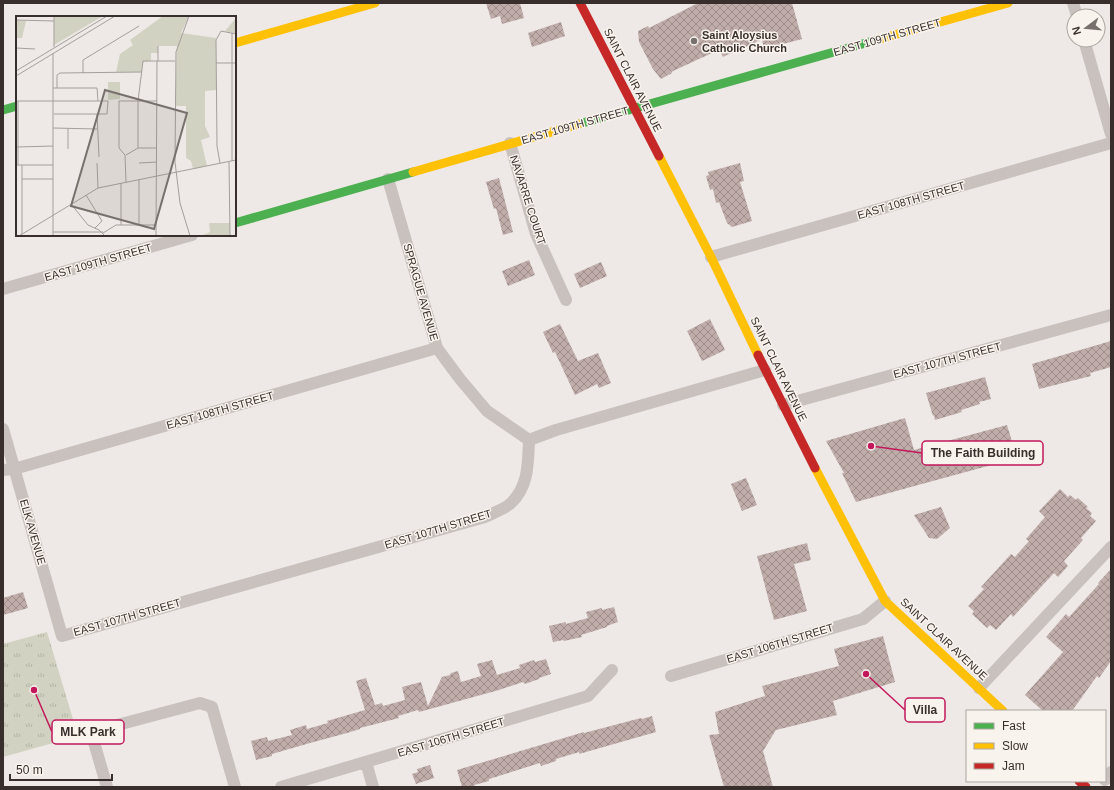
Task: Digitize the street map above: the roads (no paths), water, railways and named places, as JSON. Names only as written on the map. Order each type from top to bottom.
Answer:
[{"type":"street","points":[[236,43],[375,3]]},
{"type":"street","name":"SAINT CLAIR AVENUE","points":[[580,3],[711,257],[765,370],[832,502],[885,601],[1003,710]]},
{"type":"street","name":"EAST 109TH STREET","points":[[236,223],[510,143],[1008,3]]},
{"type":"street","points":[[1086,48],[1111,134]]},
{"type":"street","points":[[3,110],[16,106]]},
{"type":"street","name":"NAVARRE COURT","points":[[510,143],[536,234],[566,300]]},
{"type":"street","name":"EAST 108TH STREET","points":[[711,257],[1111,143]]},
{"type":"street","name":"SPRAGUE AVENUE","points":[[388,179],[436,348],[487,411],[529,440]]},
{"type":"street","name":"EAST 109TH STREET","points":[[3,289],[188,236]]},
{"type":"street","name":"EAST 107TH STREET","points":[[783,405],[1111,315]]},
{"type":"street","name":"EAST 108TH STREET","points":[[9,470],[436,348]]},
{"type":"street","points":[[529,440],[556,430],[765,370]]},
{"type":"street","name":"ELK AVENUE","points":[[3,429],[9,470],[62,636]]},
{"type":"street","name":"EAST 107TH STREET","points":[[62,636],[485,517],[510,504],[523,487],[528,469],[529,440]]},
{"type":"street","points":[[979,688],[1111,547]]},
{"type":"street","name":"EAST 106TH STREET","points":[[671,676],[863,619],[885,601]]},
{"type":"street","name":"EAST 106TH STREET","points":[[281,787],[588,696],[612,670]]},
{"type":"street","points":[[107,787],[91,732],[200,703],[212,707],[235,787]]},
{"type":"street","points":[[366,762],[373,787]]},
{"type":"place","name":"Saint Aloysius Catholic Church","points":[[694,41]]},
{"type":"place","name":"The Faith Building","points":[[871,446]]},
{"type":"place","name":"Villa","points":[[866,674]]},
{"type":"place","name":"MLK Park","points":[[34,690]]}]
